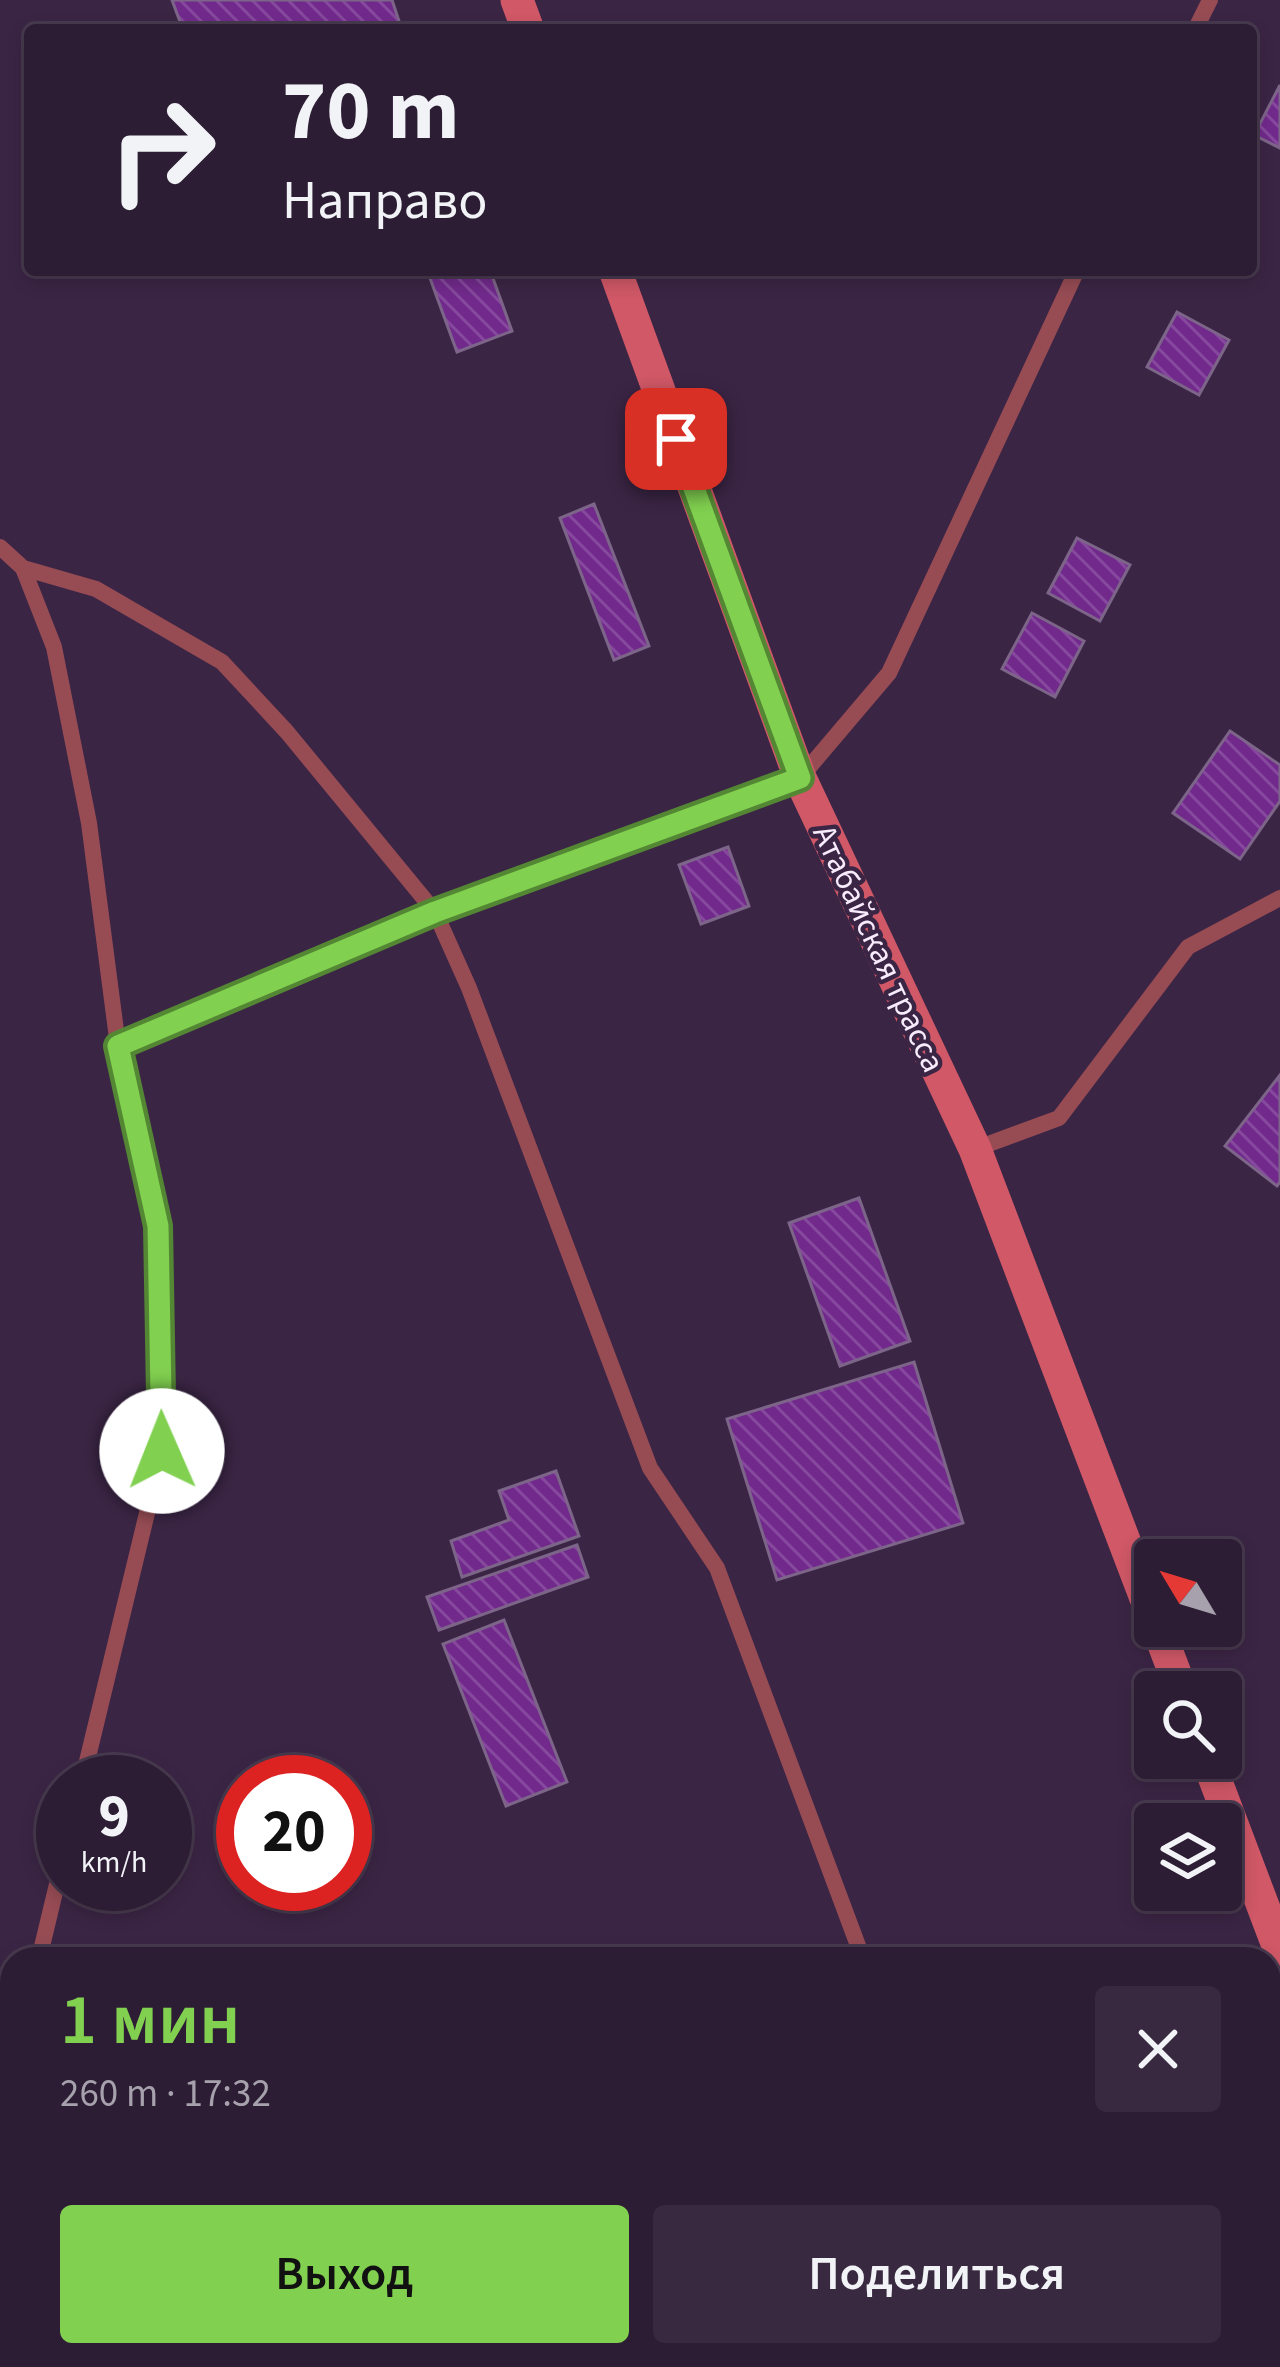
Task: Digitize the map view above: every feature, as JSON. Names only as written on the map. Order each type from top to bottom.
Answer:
[{"type":"main road","name":"Атабайская трасса","points":[[617,276],[800,778],[975,1149],[1134,1566]]},
{"type":"main road","points":[[1215,1779],[1278,1947]]},
{"type":"lane","points":[[118,1046],[435,912],[800,778],[889,673],[1074,276]]},
{"type":"lane","points":[[0,547],[23,568],[54,647],[81,779],[118,1046],[158,1226],[162,1451],[89,1755]]},
{"type":"lane","points":[[23,568],[96,589],[222,662],[287,732],[435,912],[470,988],[650,1468],[717,1568],[859,1947]]},
{"type":"lane","points":[[975,1149],[1059,1118],[1188,947],[1280,898]]},
{"type":"lane","points":[[42,1947],[51,1911]]},
{"type":"building","points":[[172,0],[392,0],[400,24],[181,24]]},
{"type":"building","points":[[1280,85],[1280,148],[1257,136]]},
{"type":"building","points":[[429,276],[492,276],[512,331],[457,352]]},
{"type":"building","points":[[1177,312],[1229,340],[1199,395],[1147,367]]},
{"type":"building","points":[[594,504],[649,646],[614,660],[560,518]]},
{"type":"building","points":[[1077,538],[1130,565],[1100,621],[1048,593]]},
{"type":"building","points":[[1032,613],[1084,641],[1055,697],[1002,669]]},
{"type":"building","points":[[1230,731],[1280,765],[1280,801],[1240,859],[1173,813]]},
{"type":"building","points":[[728,847],[749,906],[701,924],[679,865]]},
{"type":"building","points":[[1280,1075],[1280,1182],[1277,1186],[1225,1146]]},
{"type":"building","points":[[859,1198],[910,1341],[840,1366],[789,1223]]},
{"type":"building","points":[[914,1362],[963,1523],[777,1580],[727,1419]]},
{"type":"building","points":[[556,1471],[579,1536],[462,1577],[451,1541],[509,1520],[499,1491]]},
{"type":"building","points":[[577,1545],[588,1577],[439,1630],[427,1597]]},
{"type":"building","points":[[504,1620],[567,1782],[506,1806],[443,1644]]},
{"type":"route","points":[[162,1451],[158,1226],[118,1046],[435,912],[800,778],[676,439]]}]
